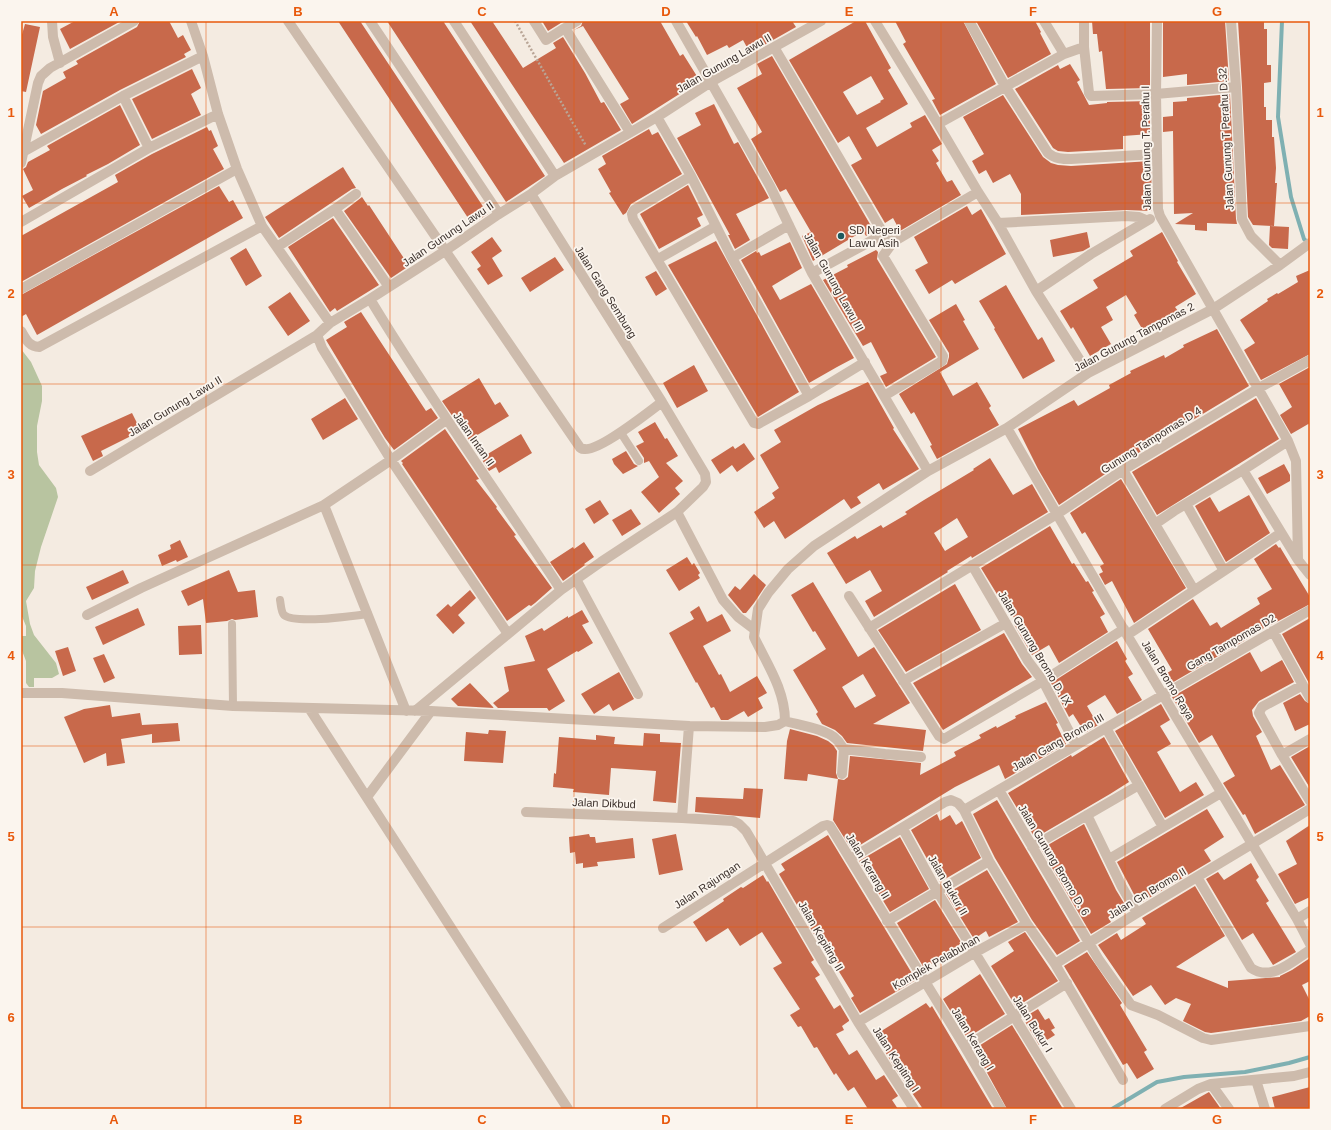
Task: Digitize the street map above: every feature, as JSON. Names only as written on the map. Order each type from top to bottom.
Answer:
[{"type":"street","points":[[52,21],[53,37],[60,63]]},
{"type":"street","points":[[21,163],[38,83],[45,72],[134,21]]},
{"type":"street","points":[[191,21],[203,56],[218,114],[237,169],[262,226],[330,323]]},
{"type":"street","points":[[288,21],[579,446],[583,449],[589,449],[621,433],[662,402]]},
{"type":"street","points":[[370,21],[499,214]]},
{"type":"street","points":[[454,21],[556,176]]},
{"type":"street","points":[[534,21],[546,40],[577,21]]},
{"type":"street","name":"Jalan Gunung Lawu III","points":[[676,21],[770,186],[812,273],[928,471]]},
{"type":"street","name":"Jalan Gunung Lawu II","points":[[90,471],[317,335],[330,323],[370,300],[556,176],[658,117],[711,82],[821,21]]},
{"type":"street","points":[[875,21],[998,223],[1036,292],[1088,373]]},
{"type":"street","points":[[969,21],[1005,86],[1051,156],[1071,160],[1157,154]]},
{"type":"street","points":[[1044,21],[1064,54]]},
{"type":"street","points":[[1084,21],[1084,47],[1088,94],[1091,96],[1156,94],[1236,87]]},
{"type":"street","name":"Jalan Gunung T. Perahu I","points":[[1157,21],[1156,94],[1158,209],[1160,216],[1259,388],[1288,441],[1296,461],[1298,560]]},
{"type":"street","name":"Jalan Gunung T Perahu D.32","points":[[1231,21],[1236,87],[1242,219],[1251,236],[1280,265]]},
{"type":"street","points":[[565,28],[630,132]]},
{"type":"street","points":[[774,47],[883,233],[893,242]]},
{"type":"street","points":[[938,124],[1064,54],[1084,47]]},
{"type":"street","points":[[23,152],[123,96],[203,56]]},
{"type":"street","points":[[123,96],[148,148]]},
{"type":"street","points":[[21,222],[148,148],[218,114]]},
{"type":"street","points":[[658,117],[691,176],[732,258],[809,396]]},
{"type":"street","points":[[21,289],[237,169]]},
{"type":"street","points":[[691,176],[634,210],[632,214],[633,219],[754,423],[758,424],[809,396],[865,362]]},
{"type":"street","points":[[883,256],[893,242],[978,192]]},
{"type":"street","points":[[277,247],[335,210],[356,194]]},
{"type":"street","name":"Jalan Gang Sembung","points":[[411,711],[561,590],[677,512],[703,487],[706,482],[706,474],[531,194]]},
{"type":"street","points":[[335,210],[389,287]]},
{"type":"street","points":[[998,223],[1126,216],[1139,217],[1146,220]]},
{"type":"street","points":[[1036,292],[1091,254],[1146,220],[1160,216]]},
{"type":"street","points":[[732,258],[789,225]]},
{"type":"street","points":[[21,331],[29,344],[34,347],[39,347],[262,226]]},
{"type":"street","points":[[658,260],[716,226]]},
{"type":"street","points":[[812,273],[883,233]]},
{"type":"street","points":[[873,240],[943,356],[942,361],[884,396]]},
{"type":"street","name":"Jalan Gunung Tampomas 2","points":[[754,629],[758,609],[768,594],[788,569],[814,546],[928,471],[1007,428],[1088,373],[1213,309],[1310,244]]},
{"type":"street","name":"Jalan Intan II","points":[[370,300],[446,420],[510,511],[561,590]]},
{"type":"street","points":[[317,335],[322,348],[391,460],[508,634]]},
{"type":"street","name":"Gunung Tampomas.D 4","points":[[869,628],[972,564],[1057,514],[1123,470],[1259,388],[1310,360]]},
{"type":"street","points":[[87,615],[141,588],[324,505],[391,460],[446,420]]},
{"type":"street","name":"Jalan Bromo Raya","points":[[1007,428],[1125,632],[1310,944]]},
{"type":"street","points":[[1155,524],[1288,441]]},
{"type":"street","points":[[1123,470],[1194,590]]},
{"type":"street","points":[[1243,470],[1298,560],[1310,575]]},
{"type":"street","points":[[1186,504],[1224,571]]},
{"type":"street","points":[[324,505],[368,614],[411,711]]},
{"type":"street","points":[[677,512],[723,600],[738,617],[754,629],[754,637],[778,685],[783,699],[785,709],[784,722]]},
{"type":"street","points":[[849,596],[939,736],[944,739],[1194,590],[1281,533]]},
{"type":"street","name":"Jalan Gunung Bromo D. IX","points":[[972,564],[1028,661],[1043,681],[1076,745]]},
{"type":"street","points":[[576,579],[638,694]]},
{"type":"street","name":"Gang Tampomas D2","points":[[1163,695],[1310,610]]},
{"type":"street","points":[[903,681],[1006,623]]},
{"type":"street","points":[[1274,631],[1310,698]]},
{"type":"street","points":[[1303,685],[1262,707],[1260,710],[1260,716],[1310,801]]},
{"type":"street","points":[[21,693],[62,693],[233,706],[431,711],[689,726],[765,727],[778,725],[784,722],[820,730],[836,738],[844,749],[842,774]]},
{"type":"street","name":"Jalan Gang Bromo III","points":[[964,810],[1163,695]]},
{"type":"street","points":[[309,708],[368,797],[568,1109]]},
{"type":"street","points":[[368,797],[431,711]]},
{"type":"street","points":[[682,818],[689,726]]},
{"type":"street","points":[[1106,728],[1163,827]]},
{"type":"street","points":[[1282,755],[1310,739]]},
{"type":"street","points":[[844,749],[921,757]]},
{"type":"street","points":[[1032,847],[1139,785]]},
{"type":"street","name":"Jalan Gunung Bromo D. 6","points":[[999,790],[1099,960],[1130,1005],[1158,1015],[1203,1038],[1211,1040],[1310,1026]]},
{"type":"street","points":[[1109,859],[1221,793]]},
{"type":"street","points":[[850,860],[945,802],[951,800],[958,803],[964,810],[989,861],[1027,924],[1067,983],[1123,1080]]},
{"type":"street","name":"Jalan Gn Bromo II","points":[[1055,964],[1091,946],[1137,913],[1310,809]]},
{"type":"street","name":"Jalan Dikbud","points":[[526,812],[733,821],[739,824],[746,831],[764,863]]},
{"type":"street","points":[[1087,815],[1137,913]]},
{"type":"street","name":"Jalan Kerang II","points":[[764,863],[827,825],[831,828],[925,983]]},
{"type":"street","name":"Jalan Bukur II","points":[[903,829],[937,891],[974,953]]},
{"type":"street","points":[[887,921],[989,861]]},
{"type":"street","name":"Jalan Rajungan","points":[[662,928],[764,863]]},
{"type":"street","name":"Jalan Kepiting II","points":[[764,863],[858,1022]]},
{"type":"street","points":[[1197,877],[1251,968],[1256,972],[1274,972],[1310,950]]},
{"type":"street","points":[[1296,919],[1310,911]]},
{"type":"street","name":"Komplek Pelabuhan","points":[[858,1022],[974,953],[1027,924]]},
{"type":"street","name":"Jalan Bukur I","points":[[974,953],[1071,1109]]},
{"type":"street","name":"Jalan Kerang I","points":[[925,983],[1001,1109]]},
{"type":"street","points":[[965,1047],[1067,983]]},
{"type":"street","name":"Jalan Kepiting I","points":[[858,1022],[914,1109]]},
{"type":"street","points":[[1165,1109],[1198,1089],[1211,1084],[1294,1076],[1310,1072]]},
{"type":"street","points":[[1256,1080],[1265,1109]]},
{"type":"street","points":[[1211,1084],[1230,1109]]},
{"type":"lane","points":[[621,433],[639,461]]},
{"type":"lane","points":[[280,600],[283,613],[285,616],[290,618],[317,619],[368,614]]},
{"type":"lane","points":[[232,624],[233,706]]},
{"type":"path","points":[[515,21],[592,155]]},
{"type":"green space","points":[[21,349],[31,362],[42,386],[42,401],[37,426],[37,452],[39,465],[56,488],[58,497],[41,547],[35,571],[34,588],[26,601],[30,624],[34,635],[56,663],[59,674],[52,678],[34,678],[34,687],[29,687],[26,683],[26,661],[21,648],[21,636],[26,636],[26,626],[21,614]]},
{"type":"building","points":[[75,21],[121,21],[70,49],[60,29]]},
{"type":"building","points":[[140,21],[169,21],[178,38],[183,35],[191,50],[184,54],[186,57],[120,90],[41,134],[36,125],[43,91],[66,78],[63,72],[78,64],[76,61],[137,27]]},
{"type":"building","points":[[338,21],[360,21],[488,214],[472,224]]},
{"type":"building","points":[[387,21],[443,21],[545,176],[506,202]]},
{"type":"building","points":[[470,21],[492,21],[523,68],[556,48],[553,43],[563,37],[601,103],[604,102],[621,130],[564,163]]},
{"type":"building","points":[[542,21],[564,21],[548,31]]},
{"type":"building","points":[[583,21],[660,21],[680,56],[683,54],[700,81],[632,124],[620,104],[629,99],[583,26],[574,30],[581,26]]},
{"type":"building","points":[[686,21],[792,21],[796,27],[750,53],[743,40],[729,48],[727,45],[707,55],[697,36],[696,37]]},
{"type":"building","points":[[856,21],[865,21],[891,68],[888,70],[908,104],[866,128],[877,147],[912,127],[910,123],[925,115],[942,144],[932,150],[939,161],[936,163],[947,182],[952,180],[961,195],[900,231],[893,218],[885,223],[851,165],[862,159],[849,136],[838,143],[789,60]],"holes":[[[871,76],[884,99],[857,115],[843,92]]]},
{"type":"building","points":[[895,21],[963,21],[996,84],[940,115],[932,100],[935,99],[903,44],[906,42]]},
{"type":"building","points":[[976,21],[1035,21],[1051,54],[1008,78]]},
{"type":"building","points":[[1092,21],[1150,21],[1150,88],[1106,89],[1102,51],[1099,52],[1097,34],[1093,34]]},
{"type":"building","points":[[1163,21],[1225,21],[1229,81],[1187,85],[1187,74],[1163,77]]},
{"type":"building","points":[[1238,21],[1264,21],[1264,29],[1267,29],[1267,65],[1271,65],[1271,82],[1264,83],[1264,107],[1266,107],[1266,120],[1272,120],[1272,137],[1274,137],[1276,168],[1275,183],[1277,183],[1274,226],[1253,225],[1248,217]]},
{"type":"building","points":[[25,24],[40,27],[26,92],[21,91],[21,38]]},
{"type":"building","points":[[772,56],[874,231],[866,236],[863,231],[813,261],[802,236],[811,232],[786,189],[780,192],[751,139],[762,132],[737,88],[762,74],[757,64]]},
{"type":"building","points":[[1070,64],[1080,80],[1077,82],[1089,105],[1107,102],[1150,101],[1150,134],[1123,136],[1123,149],[1068,152],[1058,151],[1053,148],[1015,89],[1058,65],[1060,69]]},
{"type":"building","points":[[192,69],[201,88],[191,94],[201,115],[152,139],[132,99]]},
{"type":"building","points":[[1230,94],[1237,224],[1207,223],[1207,231],[1195,230],[1195,225],[1175,224],[1193,213],[1174,214],[1173,131],[1163,132],[1163,117],[1173,116],[1173,102],[1187,101],[1187,98]]},
{"type":"building","points":[[1003,95],[1043,157],[1051,163],[1071,166],[1151,161],[1152,211],[1126,210],[1021,215],[1021,194],[1010,174],[993,183],[986,170],[979,174],[972,161],[984,154],[963,117]]},
{"type":"building","points":[[714,104],[734,144],[738,142],[769,198],[736,214],[750,240],[735,249],[728,235],[730,235],[677,138],[701,125],[695,113]]},
{"type":"building","points":[[120,105],[140,145],[29,208],[22,196],[33,190],[23,169],[26,167],[28,162],[50,150],[47,146]]},
{"type":"building","points":[[207,127],[209,131],[211,130],[218,146],[213,149],[224,169],[21,282],[21,236],[118,182],[115,175],[152,154]]},
{"type":"building","points":[[649,129],[652,135],[658,132],[682,174],[631,204],[626,213],[623,215],[609,193],[611,192],[598,169],[606,164],[602,156]]},
{"type":"building","points":[[343,167],[356,188],[352,189],[279,238],[265,217]]},
{"type":"building","points":[[688,185],[703,215],[697,218],[701,226],[659,249],[640,214]]},
{"type":"building","points":[[219,186],[229,202],[233,200],[243,218],[37,335],[26,314],[21,317],[21,295]]},
{"type":"building","points":[[362,197],[368,206],[369,205],[409,266],[391,278],[344,211]]},
{"type":"building","points":[[967,206],[972,215],[981,209],[1006,254],[955,284],[952,280],[929,294],[915,270],[928,263],[914,237]]},
{"type":"building","points":[[333,218],[379,285],[337,311],[335,308],[330,312],[288,247]]},
{"type":"building","points":[[1270,226],[1289,227],[1288,249],[1272,248],[1269,245]]},
{"type":"building","points":[[1087,232],[1090,247],[1083,251],[1053,257],[1050,240]]},
{"type":"building","points":[[1162,232],[1178,261],[1177,262],[1196,294],[1175,307],[1178,311],[1144,332],[1134,315],[1137,313],[1126,295],[1106,307],[1113,320],[1101,327],[1111,344],[1090,356],[1073,327],[1071,329],[1060,311],[1098,288],[1093,280],[1133,256],[1130,251]]},
{"type":"building","points":[[492,237],[502,251],[492,258],[503,276],[488,285],[477,269],[481,266],[471,252]]},
{"type":"building","points":[[716,241],[799,392],[758,417],[668,265]]},
{"type":"building","points":[[790,242],[802,268],[772,286],[780,300],[811,284],[854,358],[809,383],[741,260],[756,251],[757,253],[759,252],[761,256]]},
{"type":"building","points":[[246,248],[262,276],[246,286],[230,258]]},
{"type":"building","points":[[876,250],[878,252],[877,259],[936,357],[886,387],[880,376],[887,373],[871,342],[863,346],[823,280],[848,267],[847,265]]},
{"type":"building","points":[[555,257],[564,270],[530,292],[521,278]]},
{"type":"building","points":[[1310,270],[1310,354],[1261,380],[1244,350],[1255,343],[1240,320],[1268,301],[1267,299],[1298,282],[1296,276]]},
{"type":"building","points":[[656,271],[667,289],[656,296],[645,277]]},
{"type":"building","points":[[1006,285],[1038,340],[1042,337],[1055,361],[1023,379],[979,301]]},
{"type":"building","points":[[290,292],[310,321],[288,336],[268,307]]},
{"type":"building","points":[[956,304],[965,320],[963,321],[979,349],[940,372],[953,396],[977,382],[991,406],[989,408],[999,425],[937,459],[930,446],[932,445],[914,412],[911,414],[899,394],[947,364],[949,353],[929,320]]},
{"type":"building","points":[[361,312],[426,411],[431,408],[438,418],[394,450],[385,438],[326,340],[347,327],[344,322]]},
{"type":"building","points":[[1217,329],[1249,386],[1120,464],[1059,505],[1038,469],[1018,429],[1074,400],[1078,406],[1110,388],[1109,385],[1131,373],[1130,371],[1164,355],[1165,358],[1184,347],[1183,345]]},
{"type":"building","points":[[694,365],[708,391],[677,408],[663,383]]},
{"type":"building","points":[[1310,367],[1310,423],[1291,434],[1280,415],[1292,407],[1279,384]]},
{"type":"building","points":[[479,378],[495,405],[500,402],[509,416],[469,440],[442,401]]},
{"type":"building","points":[[868,382],[894,428],[893,429],[919,469],[883,490],[879,483],[857,497],[861,503],[851,509],[844,499],[785,539],[774,521],[764,528],[754,512],[775,498],[772,493],[779,488],[760,455],[781,442],[774,430],[818,405]]},
{"type":"building","points":[[345,398],[358,419],[323,440],[311,419]]},
{"type":"building","points":[[1256,398],[1279,439],[1157,515],[1132,472]]},
{"type":"building","points":[[132,413],[141,431],[101,451],[103,456],[93,461],[81,436]]},
{"type":"building","points":[[655,422],[665,439],[667,438],[678,456],[666,463],[683,481],[675,488],[680,494],[659,513],[641,492],[659,477],[649,461],[644,463],[644,458],[636,446],[644,442],[638,432]]},
{"type":"building","points":[[445,429],[479,479],[476,480],[497,507],[496,508],[516,535],[514,536],[552,588],[531,606],[529,605],[507,621],[401,461]]},
{"type":"building","points":[[521,434],[532,453],[499,473],[496,467],[489,471],[481,458]]},
{"type":"building","points":[[744,443],[755,459],[737,472],[732,465],[720,474],[711,460],[733,446],[735,449]]},
{"type":"building","points":[[626,451],[634,464],[638,466],[623,474],[614,464],[612,459]]},
{"type":"building","points":[[990,458],[1013,495],[1032,484],[1048,512],[972,558],[971,556],[947,571],[948,572],[874,617],[865,601],[882,591],[870,570],[846,584],[827,553],[855,536],[857,539],[881,525],[883,528],[907,514],[905,512],[974,470],[973,469]],"holes":[[[957,518],[968,537],[945,551],[934,533]]]},
{"type":"building","points":[[1284,464],[1290,475],[1290,481],[1267,494],[1258,478]]},
{"type":"building","points":[[1121,479],[1186,588],[1134,623],[1112,581],[1105,585],[1099,574],[1103,572],[1100,566],[1104,564],[1085,532],[1082,534],[1070,513]]},
{"type":"building","points":[[1249,495],[1270,533],[1226,562],[1195,506],[1210,497],[1219,512]]},
{"type":"building","points":[[600,500],[609,514],[594,524],[585,509]]},
{"type":"building","points":[[631,509],[641,524],[622,536],[612,520]]},
{"type":"building","points":[[1050,526],[1072,564],[1074,563],[1086,582],[1088,581],[1094,591],[1092,592],[1105,614],[1100,617],[1108,632],[1059,663],[1049,645],[1032,655],[1014,624],[1017,623],[1005,602],[1003,604],[981,568]]},
{"type":"building","points":[[180,540],[188,557],[162,566],[158,555],[171,549],[170,545]]},
{"type":"building","points":[[584,542],[594,557],[563,581],[550,562],[573,547],[574,549]]},
{"type":"building","points":[[1276,544],[1279,548],[1280,547],[1310,597],[1310,604],[1271,625],[1270,624],[1244,641],[1170,684],[1164,675],[1172,670],[1148,629],[1193,599],[1210,626],[1217,622],[1221,628],[1260,604],[1257,598],[1272,589],[1254,559]]},
{"type":"building","points":[[687,557],[692,565],[694,563],[700,573],[698,575],[700,578],[679,591],[666,570]]},
{"type":"building","points":[[123,570],[129,583],[92,600],[86,587]]},
{"type":"building","points":[[229,570],[238,592],[255,590],[258,617],[206,623],[203,599],[188,606],[181,591]]},
{"type":"building","points":[[754,574],[766,585],[746,613],[743,613],[728,595],[735,586],[740,590]]},
{"type":"building","points":[[813,582],[858,657],[874,647],[910,703],[873,724],[926,730],[923,751],[847,743],[835,730],[822,724],[816,714],[818,712],[793,670],[826,649],[815,631],[813,632],[791,595]],"holes":[[[863,674],[876,696],[855,708],[842,687]]]},
{"type":"building","points":[[955,584],[981,630],[906,672],[878,630]]},
{"type":"building","points":[[470,590],[476,598],[458,615],[465,623],[453,634],[436,615],[448,604],[451,607]]},
{"type":"building","points":[[699,606],[707,622],[722,614],[731,631],[703,646],[719,675],[721,674],[730,692],[757,676],[767,693],[758,698],[763,708],[748,717],[744,711],[728,720],[721,720],[714,707],[711,708],[697,682],[696,683],[669,633],[694,619],[690,612]]},
{"type":"building","points":[[138,608],[145,625],[103,645],[95,627]]},
{"type":"building","points":[[582,610],[589,622],[582,625],[593,643],[547,669],[565,701],[549,711],[547,708],[498,708],[493,703],[509,691],[504,667],[535,661],[525,636],[542,628],[544,631],[568,616],[568,618]]},
{"type":"building","points":[[1310,618],[1310,685],[1282,634]]},
{"type":"building","points":[[201,625],[202,654],[179,655],[178,626]]},
{"type":"building","points":[[1004,633],[1022,664],[1032,677],[943,730],[913,683]]},
{"type":"building","points":[[1117,641],[1127,659],[1125,661],[1133,674],[1128,677],[1142,700],[1117,714],[1105,695],[1087,706],[1098,725],[1085,733],[1073,714],[1069,717],[1051,683]]},
{"type":"building","points":[[68,647],[76,671],[63,676],[55,651]]},
{"type":"building","points":[[1250,652],[1261,672],[1282,660],[1294,682],[1259,701],[1252,710],[1253,716],[1262,732],[1256,736],[1271,770],[1280,765],[1305,805],[1255,834],[1245,814],[1243,815],[1223,783],[1235,776],[1212,735],[1199,743],[1172,697]]},
{"type":"building","points":[[104,654],[115,678],[104,683],[93,658]]},
{"type":"building","points":[[619,672],[634,699],[613,711],[609,704],[594,714],[581,694]]},
{"type":"building","points":[[470,683],[494,708],[458,706],[451,699]]},
{"type":"building","points":[[1300,694],[1305,701],[1310,704],[1310,724],[1295,731],[1283,703]]},
{"type":"building","points":[[1046,702],[1058,723],[1056,724],[1066,744],[1005,779],[999,765],[955,787],[852,850],[833,820],[838,779],[844,780],[848,777],[850,756],[921,763],[920,775],[956,756],[954,752],[981,738],[979,735],[996,726],[997,728],[1016,718],[1015,716]]},
{"type":"building","points":[[1161,704],[1170,720],[1160,726],[1171,744],[1157,752],[1180,792],[1196,782],[1204,795],[1165,818],[1115,731]]},
{"type":"building","points":[[110,705],[112,717],[140,713],[142,725],[178,723],[180,741],[152,743],[152,734],[121,739],[125,763],[107,766],[106,753],[84,763],[64,717],[84,709]]},
{"type":"building","points":[[790,729],[817,736],[833,745],[837,751],[836,773],[838,779],[808,774],[807,781],[784,779],[787,741]]},
{"type":"building","points":[[489,730],[506,731],[503,763],[464,761],[466,732],[488,734]]},
{"type":"building","points":[[644,733],[660,734],[660,742],[681,743],[676,803],[653,801],[656,771],[611,768],[609,795],[573,792],[574,789],[553,787],[554,773],[556,774],[559,737],[596,740],[596,735],[615,737],[614,744],[643,746]]},
{"type":"building","points":[[1104,737],[1129,782],[1035,838],[1008,793]]},
{"type":"building","points":[[1310,746],[1310,788],[1291,757]]},
{"type":"building","points":[[744,788],[763,789],[760,818],[695,812],[696,797],[743,799]]},
{"type":"building","points":[[997,800],[1080,941],[1057,955],[1032,920],[995,858],[973,814]]},
{"type":"building","points":[[1207,809],[1224,837],[1204,850],[1211,861],[1139,904],[1117,862]]},
{"type":"building","points":[[937,814],[940,821],[950,815],[956,825],[962,821],[981,858],[940,882],[911,830]]},
{"type":"building","points":[[1084,824],[1116,890],[1127,908],[1109,919],[1111,922],[1091,934],[1041,849]]},
{"type":"building","points":[[1310,825],[1310,897],[1295,904],[1278,874],[1297,864],[1286,841]]},
{"type":"building","points":[[589,834],[590,837],[595,837],[596,843],[633,838],[635,858],[597,862],[598,866],[583,868],[583,863],[576,864],[575,852],[570,853],[569,837]]},
{"type":"building","points":[[676,834],[683,870],[659,875],[652,839]]},
{"type":"building","points":[[828,835],[916,980],[860,1013],[851,998],[854,996],[838,970],[841,969],[830,951],[825,953],[779,874],[785,870],[781,864]]},
{"type":"building","points":[[900,837],[929,889],[890,912],[859,861]]},
{"type":"building","points":[[1251,863],[1259,877],[1256,880],[1269,901],[1266,903],[1296,952],[1273,965],[1253,933],[1242,940],[1206,879],[1218,872],[1224,880]]},
{"type":"building","points":[[987,870],[1018,922],[989,937],[986,931],[974,939],[946,894]]},
{"type":"building","points":[[763,875],[767,882],[768,881],[814,960],[811,962],[820,975],[815,978],[834,1009],[840,1005],[849,1020],[842,1026],[844,1030],[836,1034],[849,1055],[857,1050],[876,1080],[884,1075],[898,1096],[892,1100],[898,1109],[868,1109],[854,1087],[848,1091],[836,1073],[834,1075],[817,1047],[814,1048],[801,1026],[798,1027],[790,1015],[800,1009],[773,968],[782,963],[762,932],[740,946],[728,928],[706,942],[693,922],[724,901],[723,899]]},
{"type":"building","points":[[1195,886],[1225,936],[1176,967],[1228,988],[1228,981],[1280,977],[1310,958],[1310,981],[1302,985],[1310,1001],[1310,1016],[1301,1021],[1211,1033],[1205,1032],[1183,1021],[1191,1004],[1176,998],[1165,1005],[1151,985],[1133,996],[1098,945],[1117,933],[1121,940],[1146,924],[1142,918]]},
{"type":"building","points":[[935,900],[964,947],[924,968],[897,923]]},
{"type":"building","points":[[1025,932],[1058,981],[1016,1007],[991,966],[1014,951],[1008,942]]},
{"type":"building","points":[[1087,952],[1122,1003],[1120,1005],[1147,1050],[1144,1052],[1154,1069],[1137,1079],[1127,1063],[1123,1065],[1064,966]]},
{"type":"building","points":[[980,974],[1005,1014],[967,1038],[943,999]]},
{"type":"building","points":[[926,1003],[930,1008],[932,1006],[993,1109],[923,1109],[895,1068],[875,1035]]},
{"type":"building","points":[[1038,1009],[1045,1020],[1049,1018],[1055,1028],[1051,1030],[1055,1035],[1039,1045],[1023,1018]]},
{"type":"building","points":[[1012,1025],[1063,1109],[1007,1109],[974,1049]]},
{"type":"building","points":[[1310,1087],[1310,1109],[1275,1109],[1272,1097]]},
{"type":"building","points":[[1209,1092],[1221,1109],[1179,1109]]},
{"type":"waterway","points":[[1282,21],[1278,117],[1291,197],[1304,239],[1309,244]]},
{"type":"waterway","points":[[1112,1109],[1157,1082],[1184,1077],[1245,1072],[1310,1057]]},
{"type":"place","name":"SD Negeri Lawu Asih","points":[[841,236]]}]
